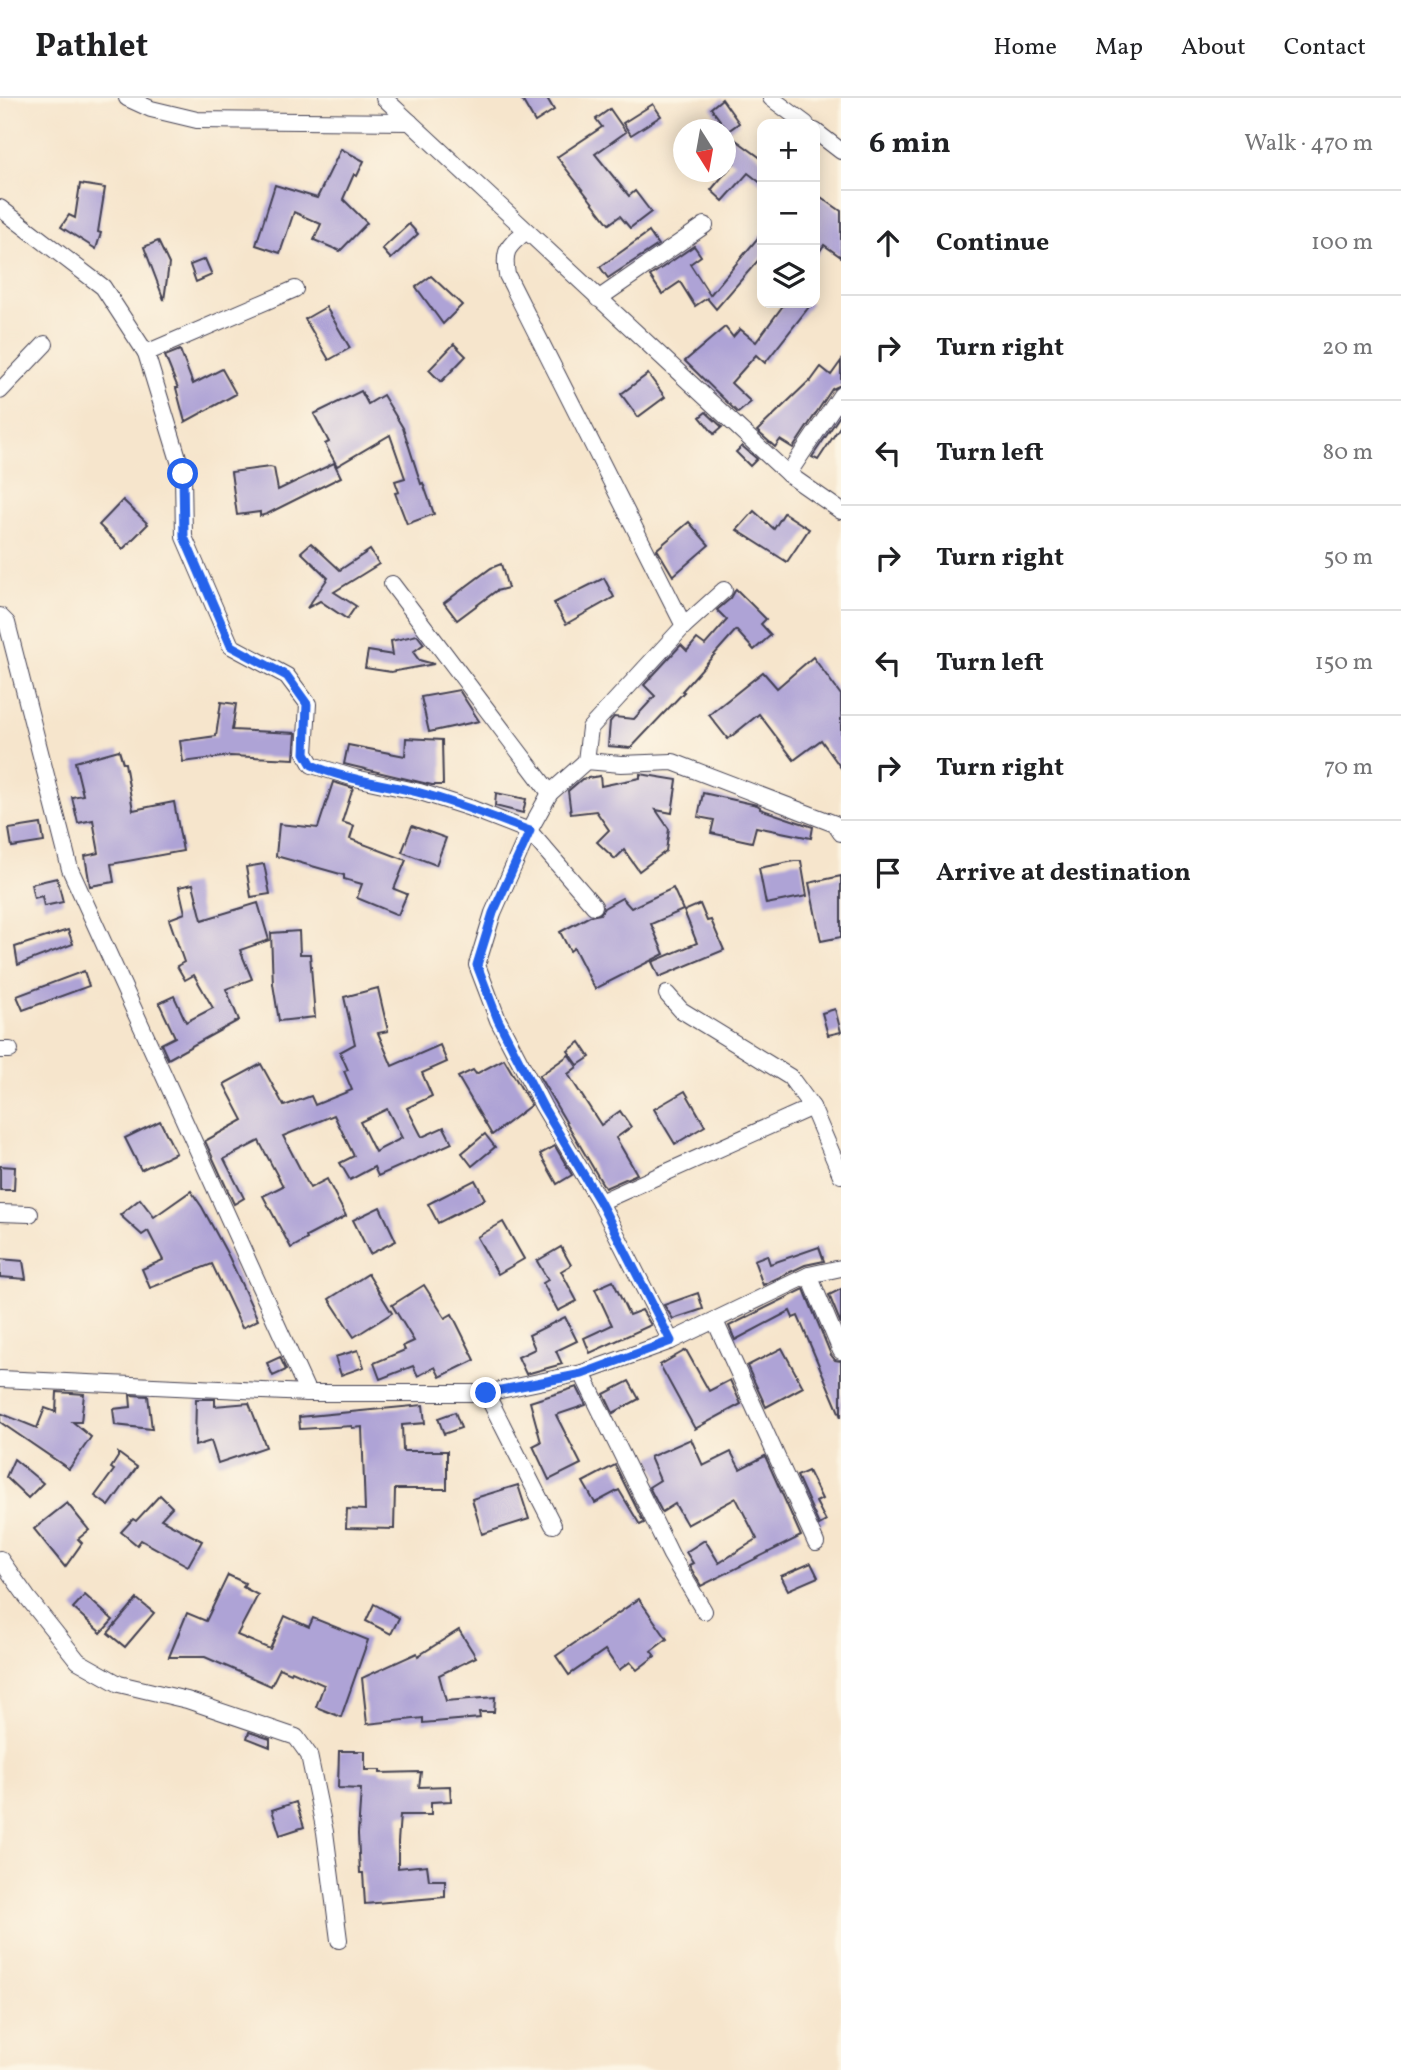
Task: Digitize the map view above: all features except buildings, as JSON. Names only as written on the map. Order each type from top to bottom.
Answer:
[{"type":"street","points":[[127,98],[151,109],[197,120],[410,122]]},
{"type":"street","points":[[384,98],[788,474],[841,510]]},
{"type":"street","points":[[771,98],[799,119]]},
{"type":"street","points":[[820,135],[841,150]]},
{"type":"street","points":[[0,208],[103,287],[146,353],[183,474],[184,537],[231,646],[287,676],[307,704],[305,753],[312,765],[355,778],[420,792],[530,831],[594,906]]},
{"type":"street","points":[[598,299],[705,225]]},
{"type":"street","points":[[525,232],[509,245],[504,258],[508,275],[684,626]]},
{"type":"street","points":[[146,353],[295,289]]},
{"type":"street","points":[[0,391],[45,344]]},
{"type":"street","points":[[788,474],[841,395]]},
{"type":"street","points":[[392,584],[550,793]]},
{"type":"street","points":[[671,1341],[600,1202],[543,1107],[498,1020],[477,965],[493,913],[550,793],[586,761],[590,728],[684,626],[724,590]]},
{"type":"street","points":[[0,616],[7,623],[70,869],[308,1393]]},
{"type":"street","points":[[586,761],[621,764],[673,762],[835,824],[841,833]]},
{"type":"street","points":[[667,993],[681,1010],[790,1077],[812,1107],[841,1175]]},
{"type":"street","points":[[600,1202],[812,1107]]},
{"type":"street","points":[[0,1213],[30,1214]]},
{"type":"street","points":[[0,1379],[308,1393],[486,1393],[582,1374],[671,1341],[809,1275],[841,1268]]},
{"type":"street","points":[[809,1275],[841,1351]]},
{"type":"street","points":[[715,1321],[816,1543]]},
{"type":"street","points":[[582,1374],[671,1555],[704,1611]]},
{"type":"street","points":[[486,1393],[553,1525]]},
{"type":"street","points":[[0,1559],[78,1661],[119,1684],[187,1700],[296,1737],[309,1755],[325,1832],[339,1940]]},
{"type":"route","points":[[183,474],[184,537],[231,646],[287,676],[307,704],[305,753],[312,765],[322,770],[420,792],[530,831],[493,913],[477,965],[498,1020],[543,1107],[600,1202],[671,1341],[582,1374],[486,1393]]}]
